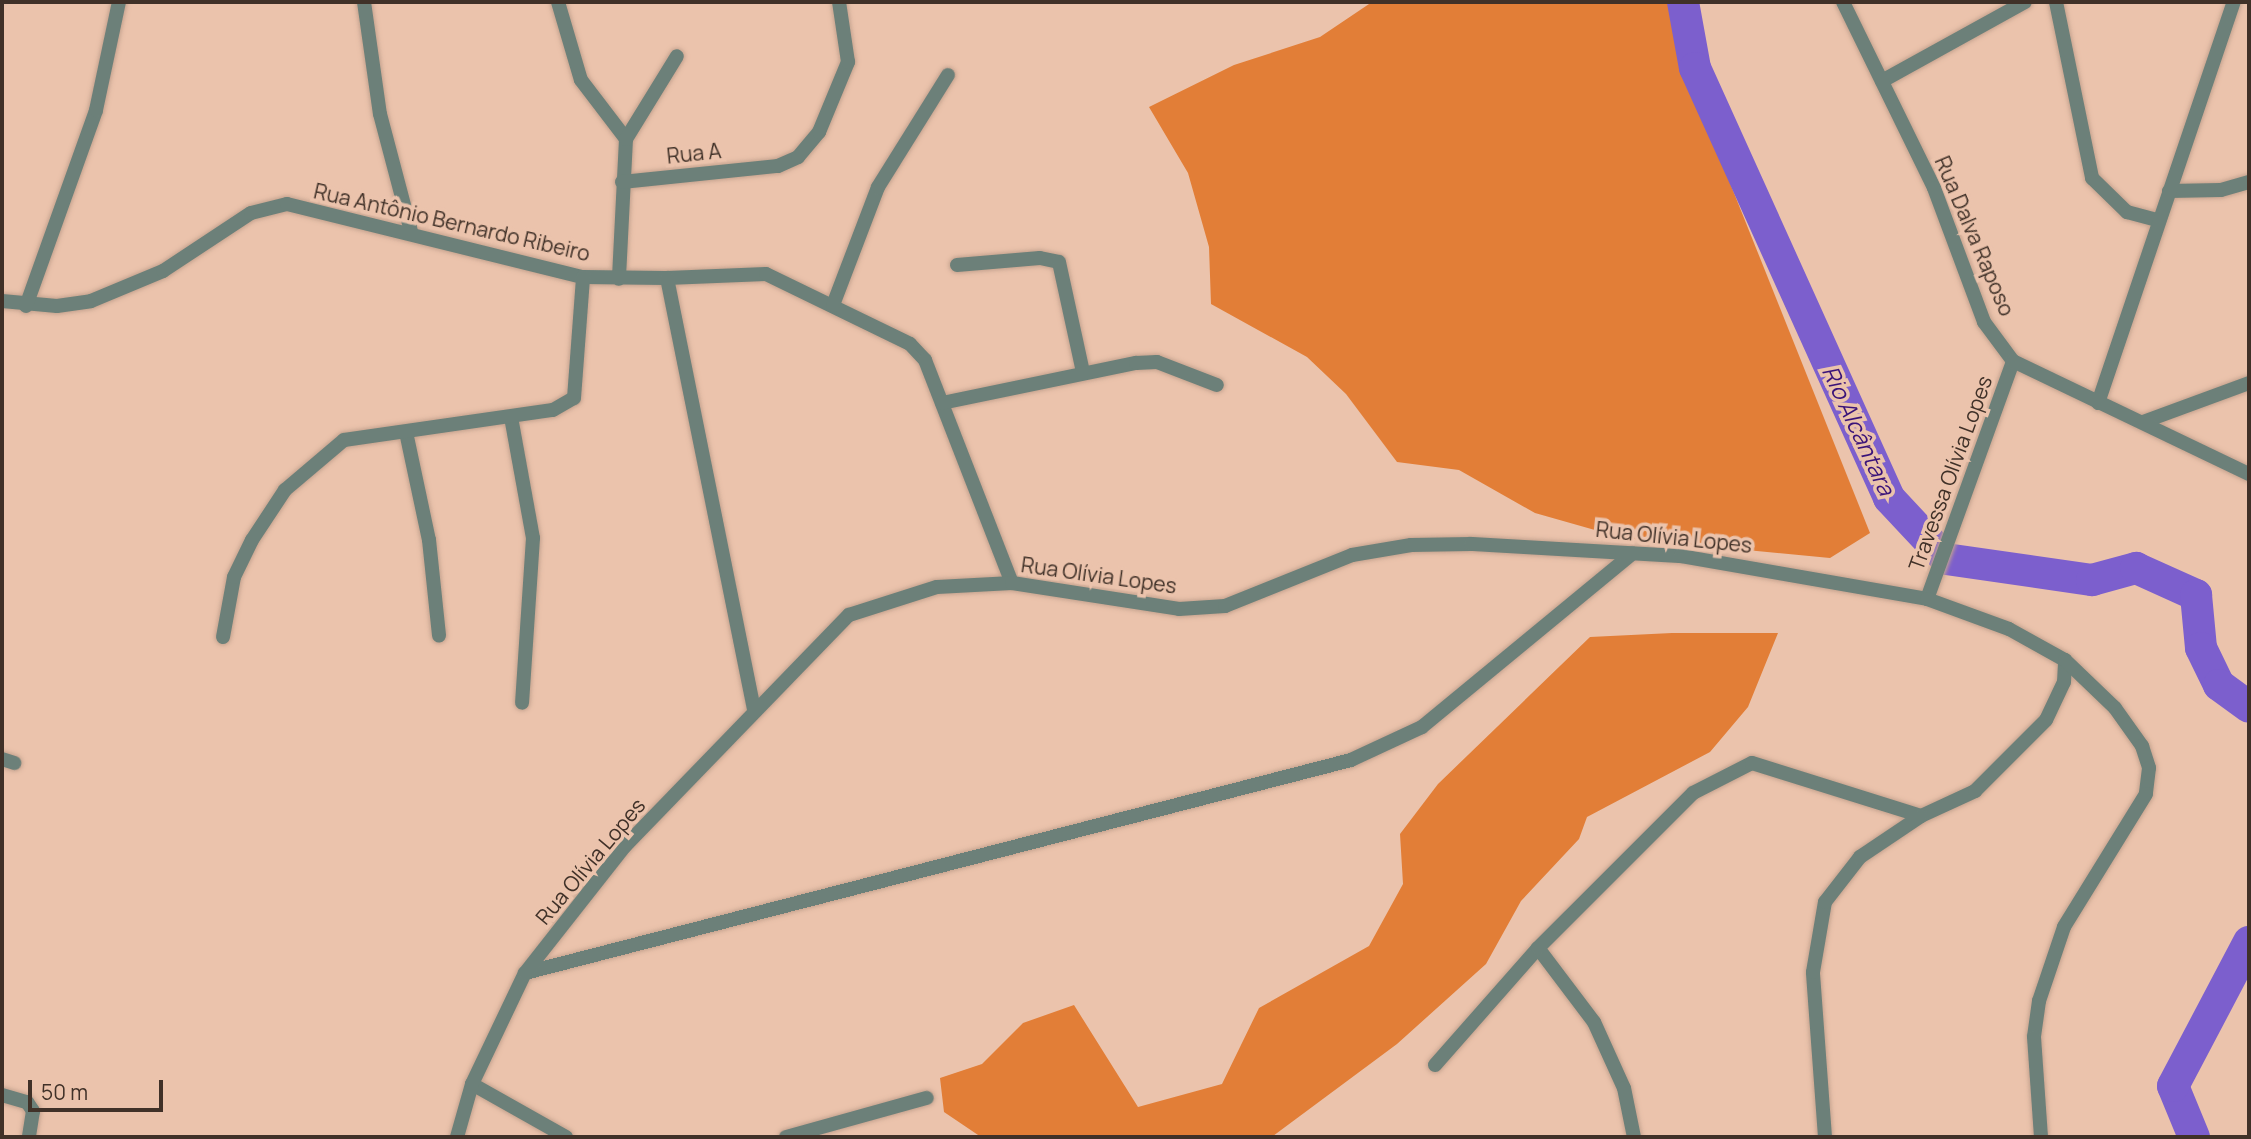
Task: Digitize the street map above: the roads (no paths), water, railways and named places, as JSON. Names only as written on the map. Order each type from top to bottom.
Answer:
[{"type":"street","points":[[26,306],[96,110],[118,2]]},
{"type":"street","points":[[364,2],[380,114],[411,231]]},
{"type":"street","points":[[558,2],[581,80],[626,139]]},
{"type":"street","name":"Rua A","points":[[622,181],[778,166],[797,157],[819,132],[848,62],[839,2]]},
{"type":"street","name":"Rua Dalva Raposo","points":[[1843,2],[1934,188],[1984,322],[2013,361],[2249,474]]},
{"type":"street","points":[[1882,81],[2025,2]]},
{"type":"street","points":[[2056,2],[2092,178],[2127,212],[2157,220]]},
{"type":"street","points":[[2098,403],[2157,220],[2234,2]]},
{"type":"street","points":[[619,279],[626,139],[677,56]]},
{"type":"street","points":[[833,306],[878,187],[948,75]]},
{"type":"street","points":[[2169,191],[2221,190],[2249,182]]},
{"type":"street","name":"Rua Antônio Bernardo Ribeiro","points":[[2,301],[26,306],[91,301],[134,286],[270,205],[411,231],[583,277],[619,279],[766,274],[910,344],[925,360],[1012,583]]},
{"type":"street","points":[[957,265],[1040,258],[1059,262],[1083,372]]},
{"type":"street","points":[[223,637],[234,577],[285,490],[344,440],[553,410],[574,398],[583,277]]},
{"type":"street","points":[[667,278],[754,708]]},
{"type":"street","name":"Travessa Olívia Lopes","points":[[1927,599],[2013,361]]},
{"type":"street","points":[[942,403],[1083,372],[1157,362],[1217,385]]},
{"type":"street","points":[[2143,422],[2249,383]]},
{"type":"street","points":[[511,417],[533,538],[522,703]]},
{"type":"street","points":[[406,432],[429,540],[439,635]]},
{"type":"street","name":"Rua Olívia Lopes","points":[[457,1137],[472,1084],[525,973],[625,846],[754,708],[849,615],[937,587],[1012,583],[1179,609],[1225,606],[1352,555],[1411,545],[1633,553],[1754,566],[1927,599],[2009,629],[2065,660],[2115,708],[2149,768],[2146,794],[2064,927],[2039,1001],[2034,1037],[2041,1137]]},
{"type":"street","points":[[525,973],[1209,802],[1351,760],[1422,727],[1633,553]]},
{"type":"street","points":[[1825,1137],[1812,972],[1825,902],[1860,857],[1921,816],[1975,791],[2046,720],[2064,682],[2065,660]]},
{"type":"street","points":[[1435,1065],[1538,948],[1693,793],[1725,772],[1752,763],[1789,770],[1872,804],[1921,816]]},
{"type":"street","points":[[1538,948],[1594,1022],[1624,1087],[1634,1137]]},
{"type":"street","points":[[472,1084],[566,1137]]},
{"type":"street","points":[[2,1095],[27,1102],[33,1111],[29,1137]]},
{"type":"street","points":[[786,1137],[927,1098]]},
{"type":"waterway","name":"Rio Alcântara","points":[[1683,2],[1695,68],[1889,498],[1946,559],[2092,580],[2136,568],[2196,595],[2201,648],[2219,685],[2249,707]]},
{"type":"waterway","name":"Rio Alcântara","points":[[2194,1137],[2173,1086],[2249,942]]}]
